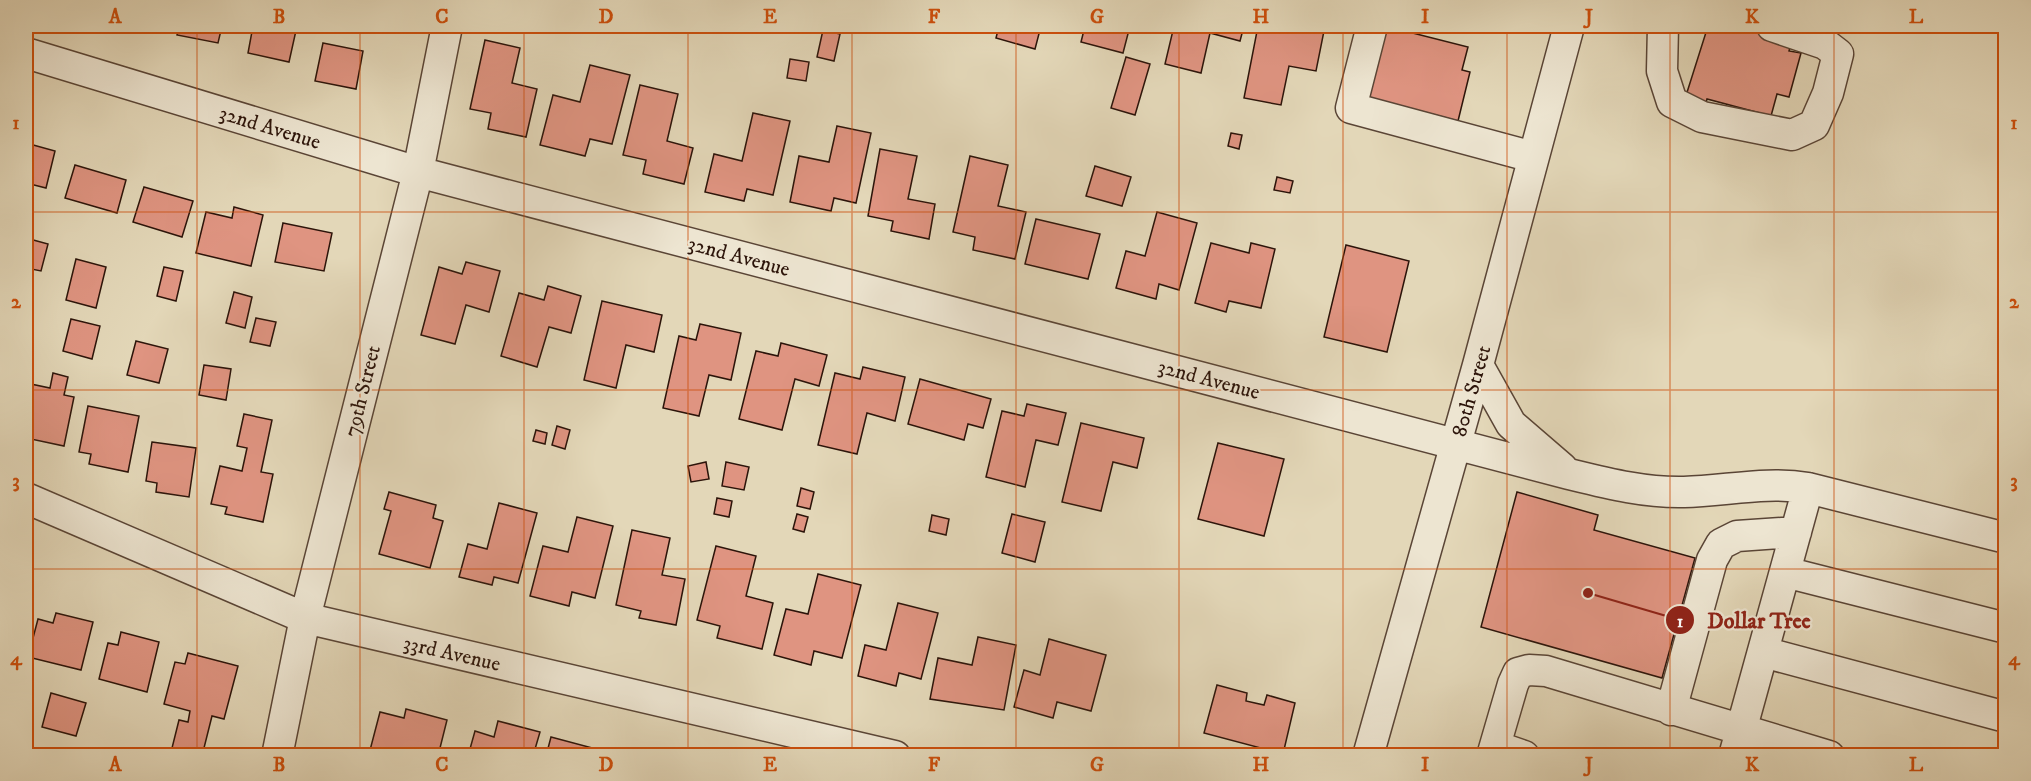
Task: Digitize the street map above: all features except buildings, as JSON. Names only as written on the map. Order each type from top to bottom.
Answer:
[{"type":"street","name":"79th Street","points":[[277,756],[304,618],[418,172],[447,26]]},
{"type":"street","points":[[1372,26],[1351,108],[1533,158]]},
{"type":"street","name":"80th Street","points":[[1368,756],[1479,365],[1569,26]]},
{"type":"street","points":[[1663,26],[1662,71],[1672,102],[1702,117],[1792,135],[1814,125],[1828,93],[1838,54],[1825,44],[1772,26]]},
{"type":"street","name":"32nd Avenue","points":[[26,53],[418,172],[1625,488],[1682,492],[1779,483],[1809,488],[2006,538]]},
{"type":"street","points":[[1479,365],[1511,424],[1569,474]]},
{"type":"street","points":[[1737,743],[1809,488]]},
{"type":"street","name":"33rd Avenue","points":[[26,498],[304,618],[895,756]]},
{"type":"street","points":[[1671,710],[1712,560],[1721,544],[1737,536],[1796,532]]},
{"type":"street","points":[[1785,572],[2006,627]]},
{"type":"street","points":[[1763,652],[2006,717]]},
{"type":"street","points":[[1524,756],[1494,751],[1513,684],[1518,673],[1529,670],[1546,671],[1671,710],[1737,743],[1829,756]]},
{"type":"place","name":"Dollar Tree","points":[[1588,593]]}]
